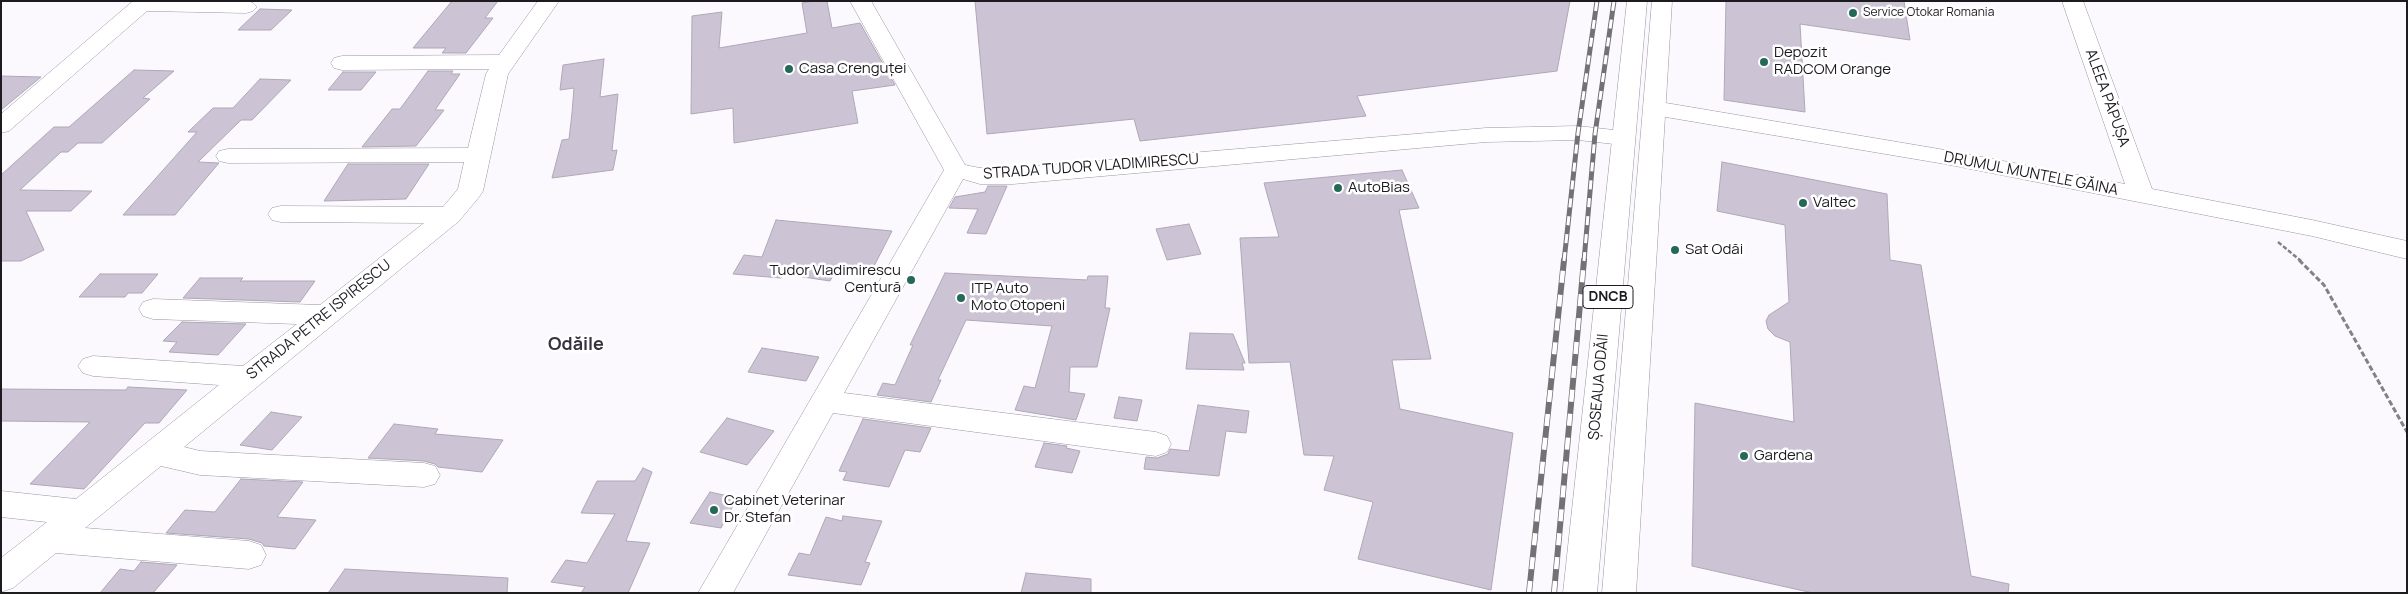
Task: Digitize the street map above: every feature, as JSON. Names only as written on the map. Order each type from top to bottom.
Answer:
[{"type":"street","name":"STRADA PETRE ISPIRESCU","points":[[1,578],[450,214],[470,191],[497,74],[549,1]]},
{"type":"street","points":[[715,593],[956,170],[860,1]]},
{"type":"street","name":"ȘOSEAUA ODĂII","points":[[1580,593],[1622,138],[1637,1]]},
{"type":"street","name":"DNCB","points":[[1620,593],[1662,1]]},
{"type":"street","name":"ALEEA PĂPUȘA","points":[[2072,1],[2142,196]]},
{"type":"street","points":[[1,126],[144,3],[246,7]]},
{"type":"street","points":[[342,63],[504,62]]},
{"type":"street","name":"DRUMUL MUNTELE GĂINA","points":[[1654,108],[1945,158],[2246,216],[2407,250]]},
{"type":"street","name":"STRADA TUDOR VLADIMIRESCU","points":[[956,170],[980,176],[1013,176],[1486,135],[1578,133],[1622,138]]},
{"type":"street","points":[[228,156],[479,155]]},
{"type":"street","points":[[281,214],[450,214]]},
{"type":"street","points":[[154,309],[326,315]]},
{"type":"street","points":[[93,366],[249,377]]},
{"type":"street","points":[[823,401],[1156,444]]},
{"type":"street","points":[[157,453],[200,463],[424,474]]},
{"type":"street","points":[[1,504],[82,513]]},
{"type":"street","points":[[50,539],[249,555]]},
{"type":"path","points":[[2246,216],[2305,265],[2324,285],[2407,432]]},
{"type":"building","points":[[452,1],[498,1],[485,18],[493,18],[466,53],[442,53],[446,48],[413,48]]},
{"type":"building","name":"Casa Crenguței","points":[[827,1],[832,28],[860,23],[895,85],[852,91],[858,123],[734,143],[733,108],[691,114],[692,16],[722,12],[719,48],[807,33],[802,3]]},
{"type":"building","points":[[975,1],[1570,1],[1557,71],[1357,96],[1366,116],[1140,141],[1134,119],[987,134]]},
{"type":"building","name":"Depozit RADCOM Orange","points":[[1726,1],[1904,1],[1910,40],[1800,24],[1805,112],[1724,100]]},
{"type":"building","points":[[260,9],[292,10],[271,30],[238,30]]},
{"type":"building","points":[[604,59],[600,97],[618,94],[612,151],[617,150],[613,170],[552,178],[562,140],[569,139],[572,113],[574,88],[560,90],[563,65]]},
{"type":"building","points":[[134,70],[174,71],[143,98],[150,99],[102,143],[78,143],[68,152],[61,152],[20,190],[92,191],[71,211],[26,211],[44,250],[21,261],[1,261],[1,175],[54,127],[69,127]]},
{"type":"building","points":[[428,71],[453,71],[451,74],[460,74],[435,110],[444,110],[416,146],[362,147],[392,109],[400,109]]},
{"type":"building","points":[[343,72],[376,72],[361,90],[328,90]]},
{"type":"building","points":[[1,76],[41,77],[1,110]]},
{"type":"building","points":[[260,79],[291,80],[252,120],[241,120],[198,162],[219,163],[175,215],[123,215],[197,132],[188,132],[213,108],[233,108]]},
{"type":"building","points":[[1722,162],[1887,194],[1890,260],[1921,265],[1971,576],[2009,584],[2008,593],[1813,593],[1692,566],[1695,403],[1794,422],[1790,342],[1775,336],[1768,329],[1766,321],[1769,315],[1789,302],[1785,225],[1717,211]]},
{"type":"building","points":[[348,164],[429,164],[406,199],[324,201]]},
{"type":"building","points":[[1402,170],[1419,208],[1399,210],[1431,359],[1392,360],[1400,409],[1513,433],[1491,590],[1358,559],[1373,502],[1324,490],[1334,456],[1304,455],[1290,362],[1249,363],[1240,238],[1279,237],[1264,183]]},
{"type":"building","points":[[988,186],[1007,186],[986,234],[967,233],[978,209],[949,208],[955,197],[985,192]]},
{"type":"building","points":[[776,220],[892,231],[871,272],[838,267],[830,281],[783,274],[781,278],[733,274],[744,255],[762,257]]},
{"type":"building","points":[[1189,224],[1201,254],[1167,260],[1156,229]]},
{"type":"building","points":[[945,273],[1087,280],[1088,276],[1108,276],[1105,308],[1110,308],[1097,367],[1070,367],[1069,392],[1085,394],[1076,420],[1015,410],[1024,386],[1035,388],[1052,326],[966,320],[938,380],[941,380],[931,402],[877,395],[883,383],[895,385],[913,345],[910,345]]},
{"type":"building","points":[[100,274],[158,274],[142,293],[128,293],[125,297],[79,297]]},
{"type":"building","points":[[200,278],[243,278],[240,281],[315,281],[300,302],[183,298]]},
{"type":"building","points":[[182,322],[246,324],[218,355],[169,352],[177,342],[163,341]]},
{"type":"building","points":[[1190,333],[1233,334],[1245,363],[1242,363],[1244,370],[1186,369]]},
{"type":"building","points":[[762,348],[819,357],[806,381],[748,372]]},
{"type":"building","points":[[128,387],[187,390],[159,423],[145,423],[84,489],[30,484],[90,422],[1,421],[1,389],[126,390]]},
{"type":"building","points":[[1119,397],[1142,400],[1137,421],[1114,418]]},
{"type":"building","points":[[1198,405],[1249,411],[1246,433],[1226,431],[1219,476],[1144,469],[1146,457],[1157,458],[1168,454],[1170,449],[1189,451]]},
{"type":"building","points":[[271,412],[302,417],[272,450],[240,445]]},
{"type":"building","points":[[727,418],[774,431],[747,465],[700,452]]},
{"type":"building","points":[[863,419],[931,428],[920,452],[905,450],[889,487],[843,480],[847,472],[839,471]]},
{"type":"building","points":[[394,424],[438,429],[435,434],[503,440],[482,472],[438,467],[435,464],[424,461],[368,458]]},
{"type":"building","points":[[1044,443],[1067,446],[1066,448],[1080,451],[1072,473],[1035,467]]},
{"type":"building","points":[[643,468],[652,472],[626,541],[650,543],[628,593],[581,593],[585,587],[551,582],[566,560],[587,563],[615,514],[581,513],[597,481],[635,481]]},
{"type":"building","points":[[241,479],[303,482],[277,517],[316,520],[295,549],[264,546],[262,543],[249,539],[166,533],[185,510],[215,512]]},
{"type":"building","name":"Cabinet Veterinar Dr. Stefan","points":[[710,492],[737,498],[721,528],[690,523]]},
{"type":"building","points":[[843,516],[882,521],[865,562],[870,563],[861,585],[788,575],[799,553],[810,555],[826,517],[842,521]]},
{"type":"building","points":[[141,562],[177,565],[153,593],[100,593],[120,569],[134,571]]},
{"type":"building","points":[[345,569],[508,578],[507,593],[328,593]]},
{"type":"building","points":[[1026,573],[1091,579],[1091,593],[1021,593]]},
{"type":"railway","points":[[1564,261],[1578,133],[1597,1]]},
{"type":"railway","points":[[1584,261],[1595,134],[1614,1]]},
{"type":"railway","points":[[1529,593],[1564,260]]},
{"type":"railway","points":[[1554,593],[1584,260]]},
{"type":"place","name":"Service Otokar Romania","points":[[1853,13]]},
{"type":"place","name":"Depozit RADCOM Orange","points":[[1764,62]]},
{"type":"place","name":"Casa Crenguței","points":[[789,69]]},
{"type":"place","name":"AutoBias","points":[[1338,188]]},
{"type":"place","name":"Valtec","points":[[1803,203]]},
{"type":"place","name":"Sat Odăi","points":[[1675,250]]},
{"type":"place","name":"Tudor Vladimirescu Centură","points":[[911,280]]},
{"type":"place","name":"ITP Auto Moto Otopeni","points":[[961,298]]},
{"type":"place","name":"Gardena","points":[[1744,456]]},
{"type":"place","name":"Cabinet Veterinar Dr. Stefan","points":[[714,510]]},
{"type":"district","name":"Odăile","points":[[576,345]]}]
